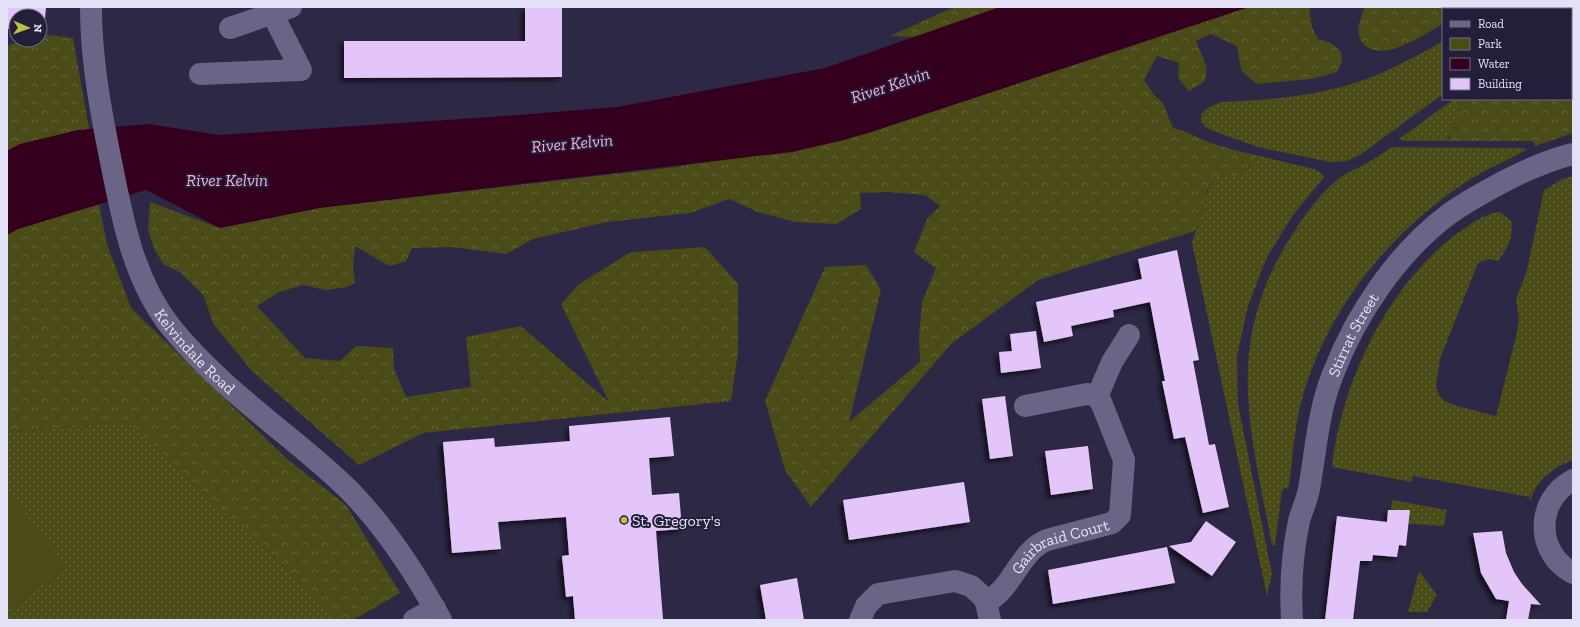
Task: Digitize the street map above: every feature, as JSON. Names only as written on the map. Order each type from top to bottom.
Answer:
[{"type":"street","name":"Kelvindale Road","points":[[91,7],[93,52],[98,98],[125,232],[140,272],[169,325],[215,373],[350,491],[387,536],[438,614]]},
{"type":"street","points":[[200,74],[301,70],[282,10],[230,28]]},
{"type":"street","name":"Stirrat Street","points":[[1292,620],[1291,588],[1299,522],[1308,492],[1321,414],[1332,374],[1341,354],[1366,310],[1404,257],[1448,215],[1476,196],[1526,170],[1573,154]]},
{"type":"street","points":[[1025,406],[1087,394],[1096,397],[1112,362],[1129,335]]},
{"type":"street","name":"Gairbraid Court","points":[[988,611],[1038,544],[1047,540],[1112,523],[1120,515],[1124,460],[1107,414],[1096,397]]},
{"type":"street","points":[[1573,480],[1554,495],[1546,510],[1544,526],[1546,543],[1552,554],[1559,564],[1573,573]]},
{"type":"street","points":[[860,620],[866,606],[878,594],[947,582],[963,583],[971,586],[988,611]]},
{"type":"street","points":[[414,620],[438,614]]},
{"type":"green space","points":[[954,7],[1000,7],[915,37],[890,36]]},
{"type":"green space","points":[[1249,7],[1309,7],[1312,27],[1318,39],[1331,43],[1341,52],[1342,62],[1337,72],[1311,79],[1256,84],[1241,70],[1237,46],[1211,34],[1196,41],[1207,68],[1205,81],[1189,91],[1178,78],[1179,63],[1157,56],[1144,80],[1154,95],[1163,103],[1173,128],[1211,143],[1256,155],[1252,165],[1234,176],[1218,177],[1211,184],[1204,196],[1205,211],[1195,231],[1038,280],[951,344],[811,507],[785,470],[765,401],[825,267],[866,265],[881,290],[849,422],[920,362],[919,336],[922,302],[936,268],[914,252],[927,219],[940,206],[925,195],[889,192],[860,193],[861,209],[836,224],[795,222],[758,212],[729,199],[690,213],[607,222],[533,239],[506,254],[452,247],[412,248],[406,261],[389,266],[355,246],[353,265],[355,282],[348,287],[326,290],[303,285],[279,292],[257,306],[305,358],[340,361],[356,346],[393,348],[394,369],[406,397],[471,387],[466,337],[521,326],[609,402],[561,304],[579,284],[631,252],[705,247],[738,284],[738,352],[731,401],[423,433],[359,465],[252,371],[214,325],[203,295],[180,272],[163,264],[154,248],[148,230],[150,202],[220,228],[319,208],[676,167],[868,133]]},
{"type":"green space","points":[[1365,7],[1472,7],[1442,8],[1442,25],[1402,46],[1380,51],[1370,49],[1362,42],[1358,29]]},
{"type":"green space","points":[[1501,7],[1561,7],[1560,8],[1500,8]]},
{"type":"green space","points":[[1573,9],[1573,133],[1535,146],[1533,141],[1451,141],[1448,132],[1460,122],[1458,115],[1460,109],[1457,100],[1572,100]]},
{"type":"green space","points":[[48,35],[73,38],[89,129],[20,144],[7,151],[7,46],[8,48],[48,48]]},
{"type":"green space","points":[[1442,42],[1442,95],[1360,155],[1346,161],[1330,162],[1258,147],[1213,131],[1202,123],[1201,119],[1204,111],[1221,102],[1291,97],[1319,92],[1362,81],[1417,56]]},
{"type":"green space","points":[[1453,100],[1457,100],[1460,109],[1460,122],[1452,128],[1448,137],[1451,141],[1402,141],[1399,139]]},
{"type":"green space","points":[[1392,147],[1525,148],[1526,150],[1468,181],[1433,206],[1384,252],[1343,307],[1327,336],[1313,367],[1302,399],[1295,431],[1289,486],[1282,490],[1275,545],[1272,545],[1251,431],[1248,395],[1249,359],[1254,323],[1265,286],[1295,230],[1322,194],[1338,179],[1364,165]]},
{"type":"green space","points":[[1256,155],[1314,169],[1320,172],[1324,177],[1293,215],[1266,259],[1248,306],[1237,356],[1238,404],[1272,574],[1267,596],[1192,243],[1205,195],[1212,184],[1218,177],[1234,176],[1252,165]]},
{"type":"green space","points":[[1573,176],[1573,460],[1552,471],[1540,482],[1532,495],[1530,503],[1530,497],[1413,476],[1412,482],[1332,467],[1337,435],[1345,403],[1357,370],[1371,339],[1389,309],[1408,281],[1431,256],[1455,235],[1487,215],[1500,212],[1511,221],[1511,238],[1498,261],[1489,259],[1478,263],[1440,359],[1436,386],[1439,395],[1445,401],[1457,406],[1496,416],[1517,332],[1519,318],[1516,299],[1527,270],[1544,190],[1563,179]]},
{"type":"green space","points":[[99,204],[107,244],[131,308],[287,459],[346,505],[400,593],[353,620],[341,620],[129,423],[110,423],[7,433],[7,235],[18,229]]},
{"type":"green space","points":[[110,423],[129,423],[341,620],[7,620],[7,433]]},
{"type":"green space","points":[[7,490],[66,566],[7,612]]},
{"type":"green space","points":[[1392,500],[1447,510],[1444,526],[1409,524],[1410,510],[1391,510]]},
{"type":"green space","points":[[1419,571],[1437,595],[1427,612],[1408,612]]},
{"type":"water","name":"River Kelvin","points":[[1000,7],[1249,7],[868,133],[792,152],[319,208],[220,228],[146,190],[18,229],[7,235],[7,151],[20,144],[78,130],[149,124],[219,135],[617,107],[825,68]]},
{"type":"building","points":[[7,7],[46,7],[8,8],[7,29]]},
{"type":"building","points":[[525,7],[562,7],[562,77],[344,78],[344,41],[525,41]]},
{"type":"building","points":[[1177,250],[1199,360],[1193,361],[1209,445],[1215,444],[1229,507],[1203,513],[1185,437],[1174,439],[1162,381],[1165,381],[1150,302],[1113,310],[1114,317],[1071,326],[1073,336],[1044,342],[1036,302],[1142,279],[1138,259]]},
{"type":"building","points":[[1036,331],[1041,368],[1001,373],[999,352],[1012,351],[1010,334]]},
{"type":"building","points":[[1005,396],[1013,456],[990,459],[982,399]]},
{"type":"building","name":"St. Gregory's","points":[[670,417],[674,456],[649,458],[652,495],[679,493],[682,529],[656,531],[663,619],[575,620],[573,596],[566,597],[562,556],[569,555],[566,517],[498,522],[501,549],[452,553],[443,442],[494,438],[495,447],[570,441],[569,426]]},
{"type":"building","points":[[1088,446],[1093,489],[1051,495],[1045,451]]},
{"type":"building","points":[[964,482],[970,522],[849,540],[843,500]]},
{"type":"building","points":[[1388,510],[1410,510],[1406,546],[1399,545],[1397,557],[1373,555],[1372,561],[1360,561],[1353,620],[1325,620],[1337,516],[1387,522]]},
{"type":"building","points":[[1206,521],[1236,542],[1212,576],[1169,546],[1191,542]]},
{"type":"building","points":[[1502,531],[1506,553],[1514,572],[1522,584],[1541,605],[1531,604],[1528,620],[1506,620],[1509,601],[1496,599],[1481,573],[1473,533]]},
{"type":"building","points":[[1167,547],[1175,583],[1053,604],[1048,570]]},
{"type":"building","points":[[797,578],[804,620],[766,620],[760,585]]},
{"type":"place","name":"St. Gregory's","points":[[624,520]]}]
